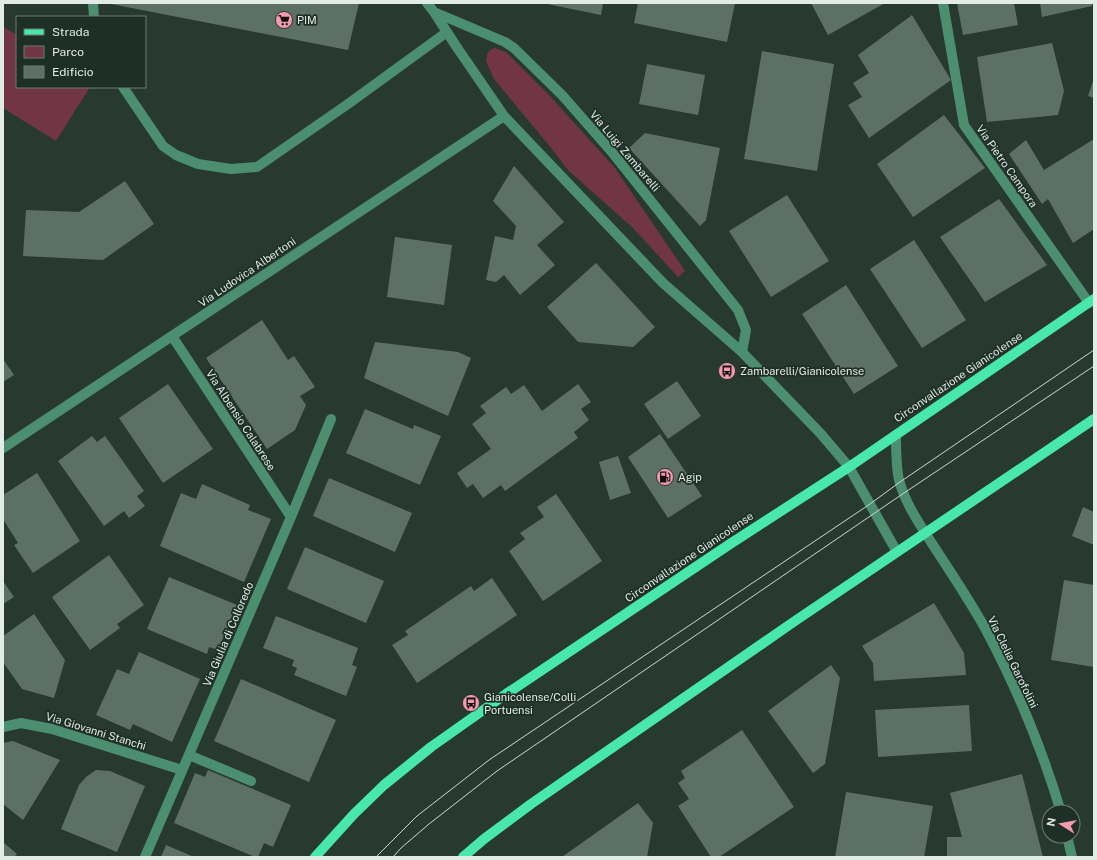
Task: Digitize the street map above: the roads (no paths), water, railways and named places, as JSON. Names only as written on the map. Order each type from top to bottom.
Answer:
[{"type":"main road","name":"Circonvallazione Gianicolense","points":[[315,857],[354,814],[384,785],[431,748],[506,694],[723,548],[849,467],[1091,301]]},
{"type":"main road","points":[[463,857],[531,804],[925,532],[1094,419]]},
{"type":"street","points":[[93,3],[94,16]]},
{"type":"street","name":"Via Luigi Zambarelli","points":[[427,3],[504,116],[663,283],[742,352],[821,434],[849,467],[897,552]]},
{"type":"street","name":"Via Pietro Campora","points":[[943,3],[964,125],[1091,301]]},
{"type":"street","name":"Via Luigi Zambarelli","points":[[434,12],[505,42],[514,48],[562,95],[611,151],[738,310],[746,330],[742,352]]},
{"type":"street","points":[[124,88],[164,146],[176,155],[198,164],[232,169],[257,167],[348,104],[447,32]]},
{"type":"street","name":"Via Ludovica Albertoni","points":[[3,448],[504,116]]},
{"type":"street","name":"Via Albensio Calabrese","points":[[172,336],[291,517]]},
{"type":"street","name":"Via Giulia di Colloredo","points":[[145,857],[291,517],[331,419]]},
{"type":"street","name":"Via Clelia Garofolini","points":[[896,435],[896,458],[900,482],[912,509],[925,532],[985,628],[1002,662],[1032,728],[1058,804]]},
{"type":"street","name":"Via Giovanni Stanchi","points":[[3,727],[21,722],[52,728],[182,770]]},
{"type":"street","points":[[189,755],[251,780]]},
{"type":"street","points":[[1069,844],[1072,857]]},
{"type":"tram line","points":[[376,857],[417,816],[489,760],[870,504],[1094,350]]},
{"type":"tram line","points":[[393,857],[401,848],[429,824],[497,771],[904,493],[1094,366]]},
{"type":"place","name":"PIM","points":[[284,20]]},
{"type":"place","name":"Zambarelli/Gianicolense","points":[[727,371]]},
{"type":"place","name":"Agip","points":[[665,477]]},
{"type":"place","name":"Gianicolense/Colli Portuensi","points":[[471,703]]}]
